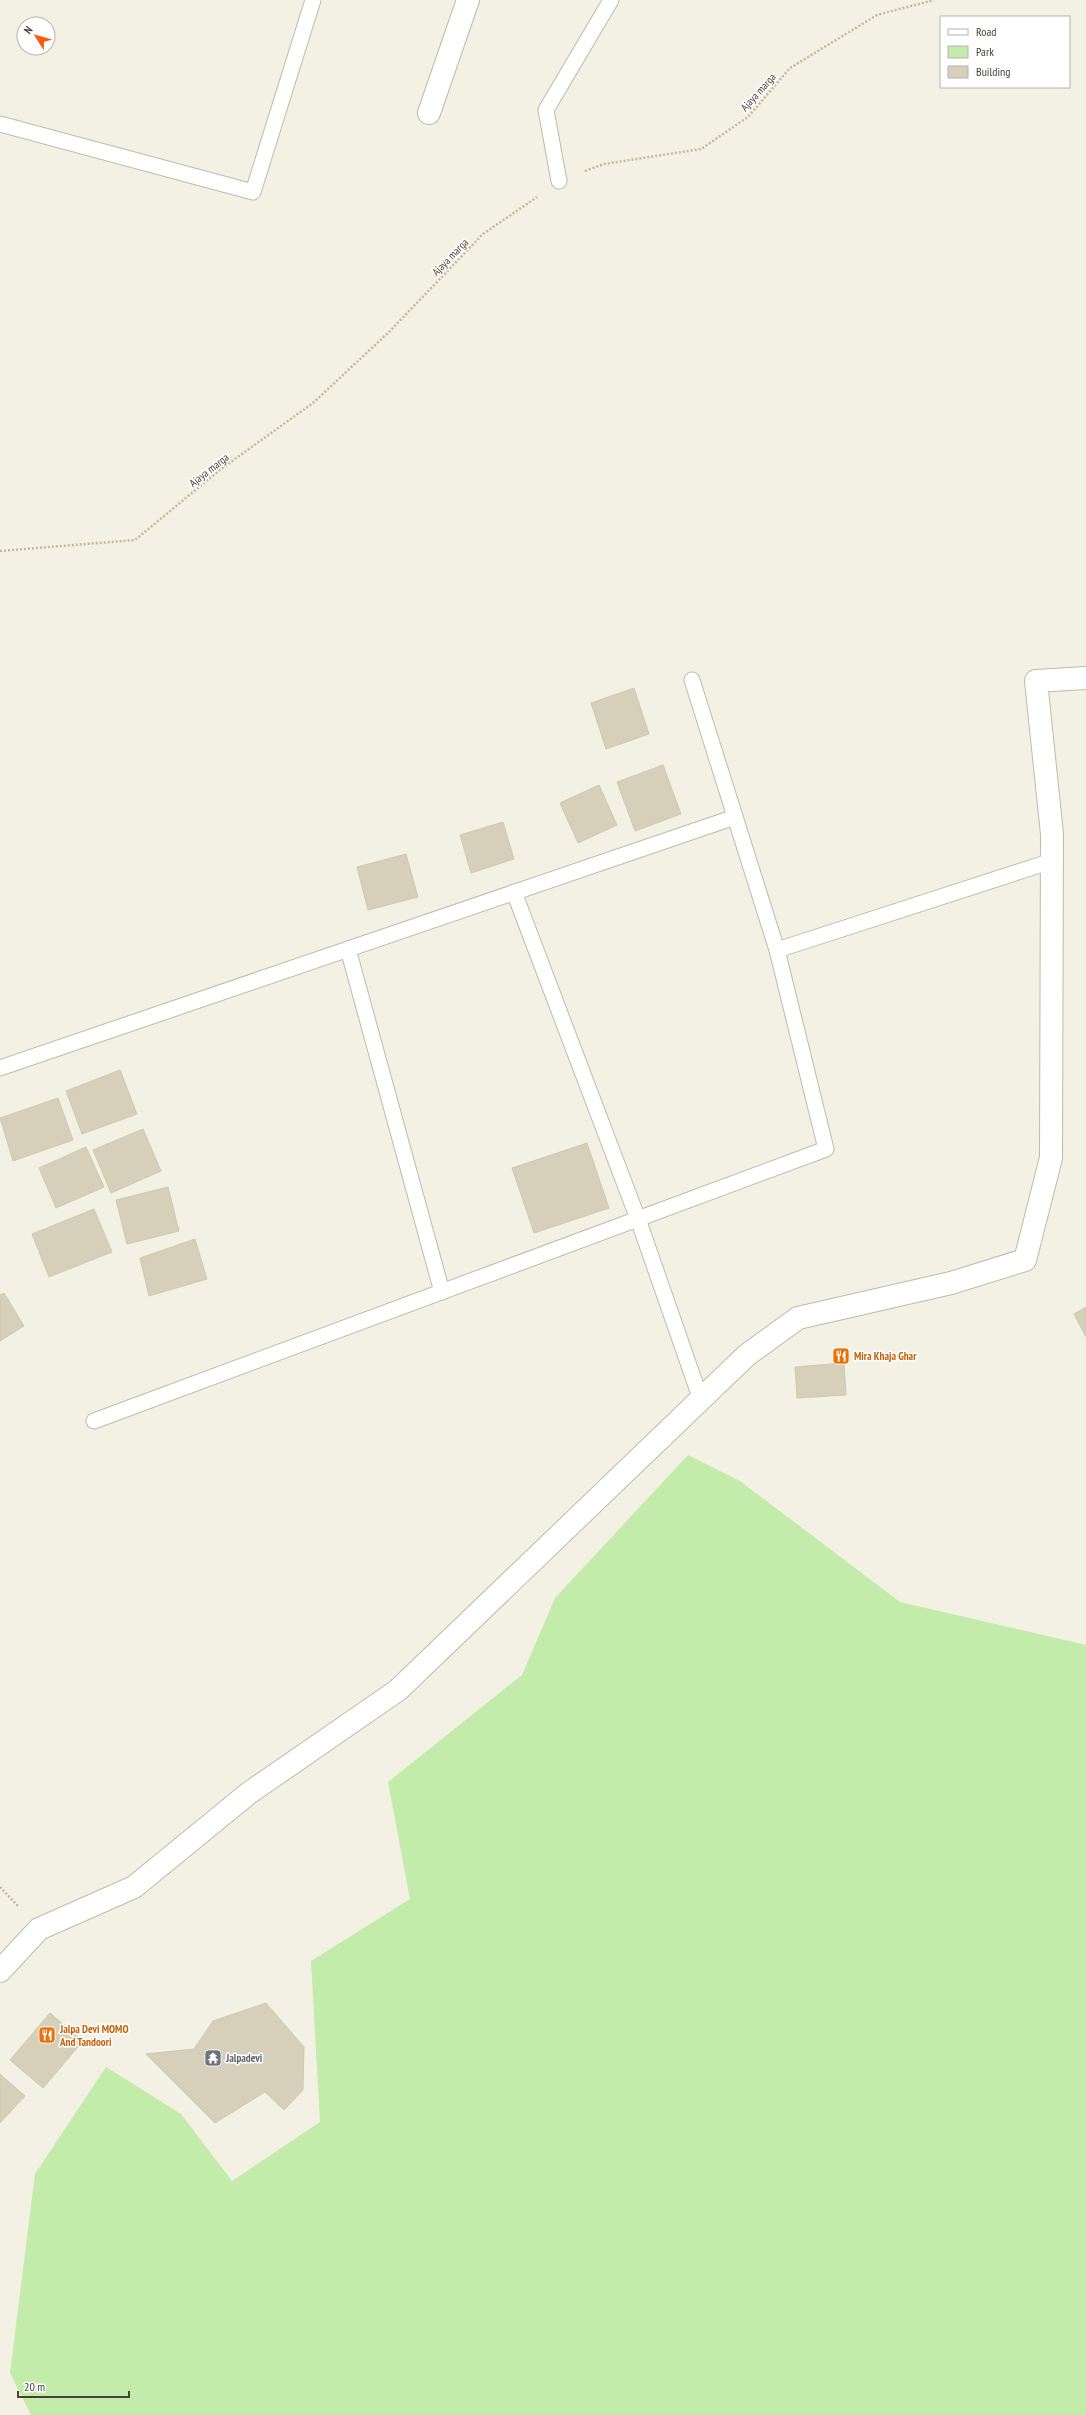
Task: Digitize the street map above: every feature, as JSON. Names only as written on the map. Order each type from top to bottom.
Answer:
[{"type":"street","points":[[429,113],[468,0]]},
{"type":"street","points":[[0,1971],[39,1929],[134,1887],[249,1793],[398,1690],[747,1355],[798,1318],[951,1283],[1025,1260],[1051,1158],[1052,834],[1036,681],[1086,678]]},
{"type":"lane","points":[[0,124],[253,192],[313,0]]},
{"type":"lane","points":[[559,181],[546,110],[611,0]]},
{"type":"lane","points":[[94,1421],[826,1149],[777,950],[692,680]]},
{"type":"lane","points":[[0,1068],[735,817]]},
{"type":"lane","points":[[777,950],[1052,861]]},
{"type":"lane","points":[[514,892],[638,1219],[701,1400]]},
{"type":"lane","points":[[348,949],[442,1292]]},
{"type":"path","name":"Ajaya marga","points":[[0,551],[135,540],[221,469],[314,403],[389,332],[483,234],[559,181],[604,164],[701,148],[748,117],[790,68],[877,15],[934,0]]},
{"type":"green space","points":[[688,1455],[740,1481],[900,1602],[1086,1645],[1086,2415],[31,2415],[10,2373],[35,2174],[106,2067],[181,2114],[232,2181],[320,2122],[311,1961],[410,1899],[388,1782],[522,1675],[555,1598]]},
{"type":"building","points":[[634,688],[649,734],[606,749],[591,703]]},
{"type":"building","points":[[663,765],[681,814],[635,831],[617,782]]},
{"type":"building","points":[[599,785],[617,825],[578,843],[560,803]]},
{"type":"building","points":[[503,822],[514,859],[471,873],[460,835]]},
{"type":"building","points":[[406,854],[418,897],[368,910],[357,867]]},
{"type":"building","points":[[120,1070],[137,1114],[82,1134],[66,1091]]},
{"type":"building","points":[[58,1098],[73,1140],[13,1161],[0,1118]]},
{"type":"building","points":[[143,1129],[161,1171],[111,1193],[93,1150]]},
{"type":"building","points":[[587,1143],[609,1208],[534,1233],[512,1168]]},
{"type":"building","points":[[86,1147],[104,1187],[56,1208],[39,1168]]},
{"type":"building","points":[[168,1187],[179,1231],[127,1244],[116,1200]]},
{"type":"building","points":[[94,1209],[112,1252],[49,1277],[32,1234]]},
{"type":"building","points":[[195,1239],[207,1279],[149,1296],[140,1258]]},
{"type":"building","points":[[4,1293],[24,1326],[0,1341],[0,1295]]},
{"type":"building","points":[[1086,1307],[1086,1337],[1074,1314]]},
{"type":"building","points":[[844,1363],[846,1395],[797,1398],[795,1367]]},
{"type":"building","points":[[266,2003],[304,2047],[303,2090],[284,2110],[265,2092],[215,2123],[146,2054],[194,2049],[213,2021]]},
{"type":"building","points":[[50,2013],[83,2041],[43,2088],[10,2060]]},
{"type":"building","points":[[0,2074],[25,2096],[0,2123]]},
{"type":"place","name":"Mira Khaja Ghar","points":[[841,1356]]},
{"type":"place","name":"Jalpa Devi MOMO And Tandoori","points":[[47,2035]]},
{"type":"place","name":"Jalpadevi","points":[[213,2058]]}]
